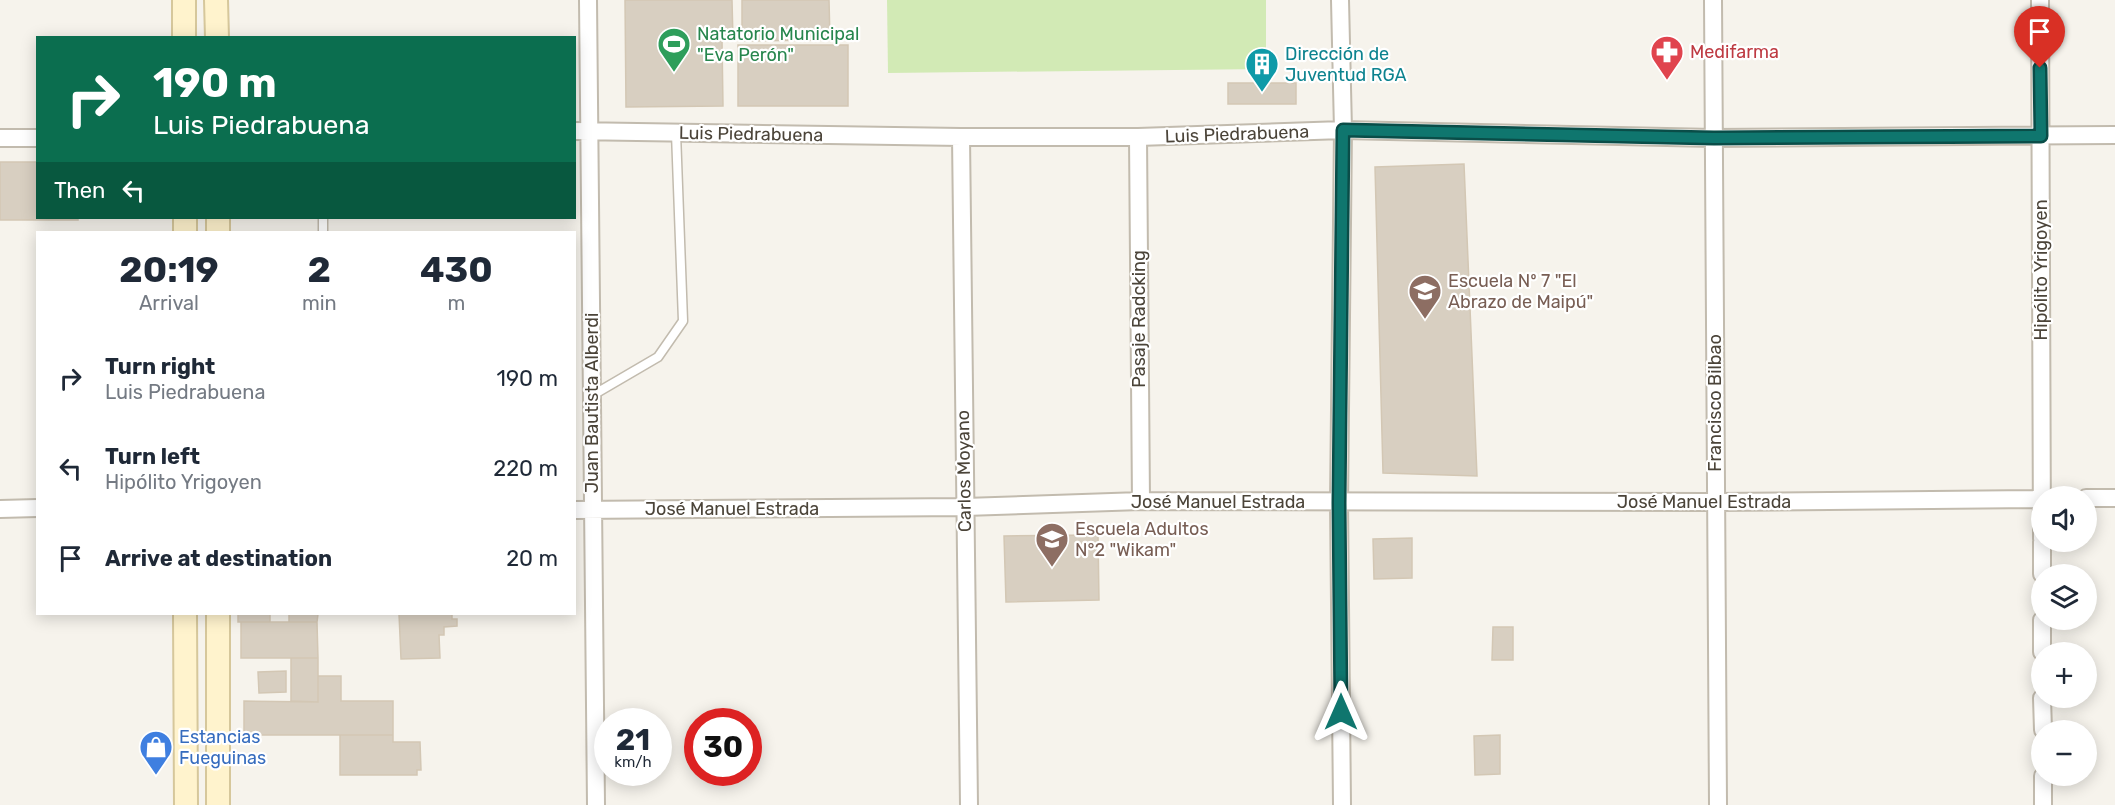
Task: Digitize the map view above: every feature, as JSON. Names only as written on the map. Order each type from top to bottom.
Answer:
[{"type":"street","points":[[184,0],[184,36]]},
{"type":"street","points":[[216,0],[217,36]]},
{"type":"street","name":"Juan Bautista Alberdi","points":[[588,0],[582,131],[594,395],[592,510],[596,805]]},
{"type":"street","points":[[1340,0],[1343,130],[1339,503],[1342,805]]},
{"type":"street","name":"Francisco Bilbao","points":[[1713,0],[1718,805]]},
{"type":"street","name":"Hipólito Yrigoyen","points":[[2040,0],[2041,486]]},
{"type":"street","name":"Luis Piedrabuena","points":[[582,131],[961,137],[1138,137],[1343,130],[1714,138],[2115,135]]},
{"type":"street","name":"Carlos Moyano","points":[[961,137],[969,805]]},
{"type":"street","name":"Pasaje Radcking","points":[[1138,137],[1140,501]]},
{"type":"street","points":[[0,138],[36,138]]},
{"type":"street","points":[[2097,498],[2115,498]]},
{"type":"street","name":"José Manuel Estrada","points":[[576,510],[965,507],[1140,501],[1339,503],[2031,499]]},
{"type":"street","points":[[0,509],[36,508]]},
{"type":"street","points":[[185,615],[186,805]]},
{"type":"street","points":[[218,805],[219,615]]},
{"type":"street","points":[[2043,786],[2043,805]]},
{"type":"lane","points":[[594,395],[658,357],[682,321],[676,133]]},
{"type":"green space","points":[[887,0],[1266,0],[1266,69],[888,73]]},
{"type":"building","name":"Natatorio Municipal \"Eva Perón\"","points":[[625,0],[732,0],[733,40],[722,40],[723,106],[626,107]]},
{"type":"building","points":[[742,0],[829,0],[830,40],[742,41]]},
{"type":"building","points":[[738,45],[848,45],[848,106],[738,106]]},
{"type":"building","name":"Dirección de Juventud RGA","points":[[1228,83],[1296,83],[1296,104],[1228,104]]},
{"type":"building","points":[[0,162],[36,162],[36,219],[78,219],[78,220],[0,220]]},
{"type":"building","name":"Escuela Nº 7 \"El Abrazo de Maipú\"","points":[[1464,164],[1477,476],[1383,473],[1375,167]]},
{"type":"building","name":"Escuela Adultos N°2 \"Wikam\"","points":[[1098,535],[1099,600],[1006,602],[1004,536]]},
{"type":"building","points":[[1412,538],[1412,578],[1374,579],[1373,539]]},
{"type":"building","points":[[238,615],[270,615],[270,622],[238,622]]},
{"type":"building","points":[[289,615],[318,615],[317,622],[289,622]]},
{"type":"building","points":[[399,615],[452,615],[452,619],[457,619],[457,626],[444,627],[444,635],[439,635],[440,658],[401,659]]},
{"type":"building","points":[[241,622],[317,622],[318,658],[241,658]]},
{"type":"building","points":[[1493,627],[1513,627],[1513,660],[1492,660]]},
{"type":"building","points":[[291,658],[318,658],[318,702],[291,701]]},
{"type":"building","points":[[286,671],[286,692],[259,693],[258,672]]},
{"type":"building","points":[[318,676],[341,676],[341,701],[393,701],[393,735],[244,735],[244,701],[318,702]]},
{"type":"building","points":[[340,735],[393,735],[393,742],[420,742],[421,770],[417,770],[417,775],[340,775]]},
{"type":"building","points":[[1500,735],[1500,774],[1475,775],[1474,736]]},
{"type":"place","name":"Natatorio Municipal \"Eva Perón\"","points":[[674,73]]},
{"type":"place","name":"Medifarma","points":[[1667,81]]},
{"type":"place","name":"Dirección de Juventud RGA","points":[[1262,93]]},
{"type":"place","name":"Escuela Nº 7 \"El Abrazo de Maipú\"","points":[[1425,320]]},
{"type":"place","name":"Escuela Adultos N°2 \"Wikam\"","points":[[1052,568]]},
{"type":"place","name":"Estancias Fueguinas","points":[[156,776]]},
{"type":"route","points":[[1341,712],[1339,503],[1343,130],[1714,138],[2041,136],[2040,68]]}]
